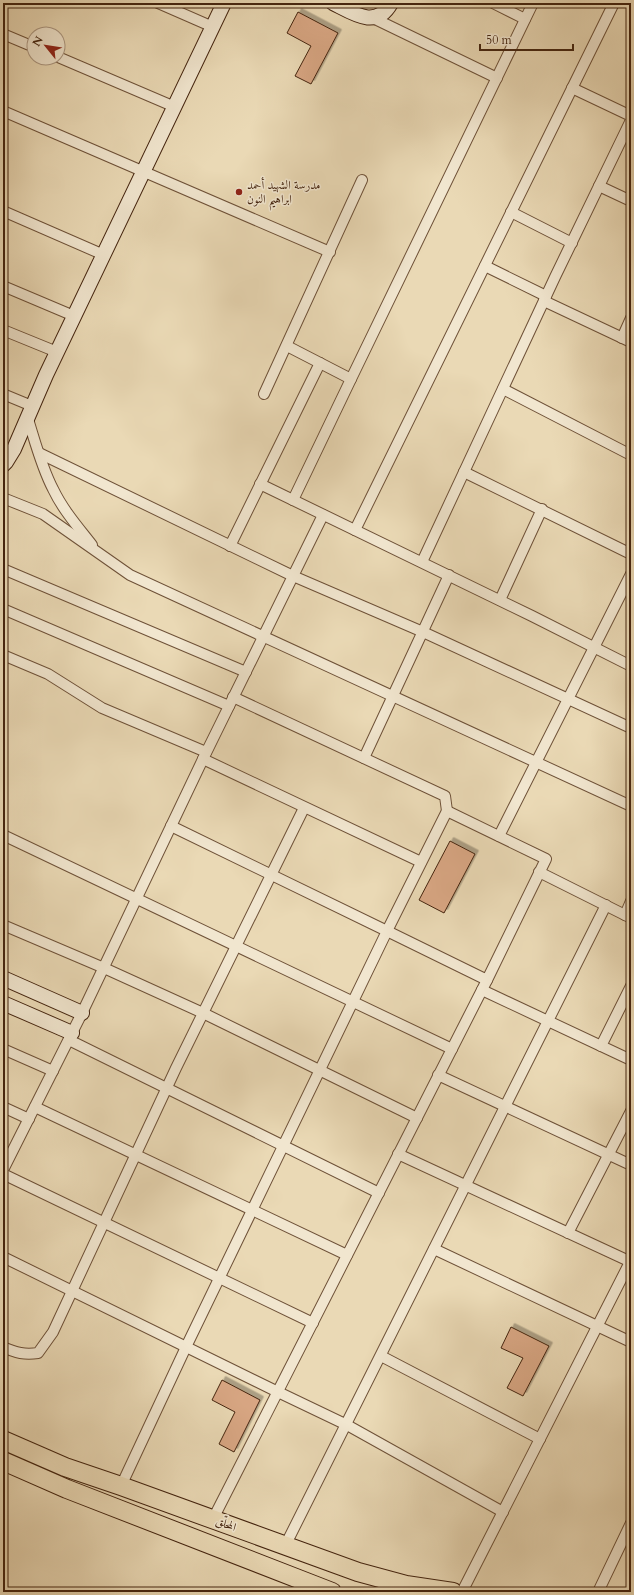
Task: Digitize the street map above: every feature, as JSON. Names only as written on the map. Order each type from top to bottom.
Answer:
[{"type":"highway","name":"المحلّق","points":[[3,1440],[65,1467],[364,1574],[406,1585],[453,1592]]},
{"type":"highway","points":[[3,1461],[67,1490],[332,1592]]},
{"type":"street","points":[[158,3],[213,27]]},
{"type":"street","points":[[3,465],[14,449],[57,352],[224,3]]},
{"type":"street","points":[[333,3],[362,17],[373,18],[497,78]]},
{"type":"street","points":[[373,18],[381,15],[391,3]]},
{"type":"street","points":[[493,3],[525,19]]},
{"type":"street","points":[[293,500],[533,3]]},
{"type":"street","points":[[355,530],[614,3]]},
{"type":"street","points":[[3,34],[26,44]]},
{"type":"street","points":[[66,60],[174,107]]},
{"type":"street","points":[[572,88],[631,116]]},
{"type":"street","points":[[3,111],[330,252]]},
{"type":"street","points":[[422,562],[545,298],[631,120]]},
{"type":"street","points":[[264,394],[362,180]]},
{"type":"street","points":[[599,186],[631,201]]},
{"type":"street","points":[[3,212],[104,255]]},
{"type":"street","points":[[511,212],[572,243]]},
{"type":"street","points":[[485,266],[626,340],[631,318]]},
{"type":"street","points":[[3,286],[74,316]]},
{"type":"street","points":[[3,330],[57,352]]},
{"type":"street","points":[[287,346],[351,379]]},
{"type":"street","points":[[230,546],[320,363]]},
{"type":"street","points":[[503,390],[631,455]]},
{"type":"street","points":[[3,394],[30,411],[39,453],[53,490],[66,512],[98,553]]},
{"type":"street","points":[[39,453],[293,576],[423,632],[631,728]]},
{"type":"street","points":[[464,472],[631,554]]},
{"type":"street","points":[[260,484],[500,600],[631,666]]},
{"type":"street","points":[[3,498],[43,514],[130,575],[631,806]]},
{"type":"street","points":[[500,600],[542,510]]},
{"type":"street","points":[[313,1323],[104,1222],[4,1168],[71,1037],[204,756],[323,515]]},
{"type":"street","points":[[3,569],[246,672]]},
{"type":"street","points":[[499,836],[631,574]]},
{"type":"street","points":[[364,758],[449,576]]},
{"type":"street","points":[[3,609],[364,758],[446,796],[447,811],[387,931],[219,1278],[121,1486]]},
{"type":"street","points":[[3,655],[48,674],[102,708],[204,756],[304,808],[421,862]]},
{"type":"street","points":[[3,1347],[27,1355],[38,1353],[52,1332],[166,1088],[304,808]]},
{"type":"street","points":[[213,1520],[482,990],[546,859],[447,811]]},
{"type":"street","points":[[171,826],[487,980]]},
{"type":"street","points":[[3,835],[452,1049]]},
{"type":"street","points":[[539,872],[628,916],[631,901]]},
{"type":"street","points":[[285,1546],[382,1356],[606,905]]},
{"type":"street","points":[[3,925],[104,968],[203,1013],[417,1118]]},
{"type":"street","points":[[3,978],[82,1013]]},
{"type":"street","points":[[601,1046],[631,986]]},
{"type":"street","points":[[482,990],[631,1060]]},
{"type":"street","points":[[3,1003],[71,1037],[166,1088],[379,1193]]},
{"type":"street","points":[[3,1050],[53,1071]]},
{"type":"street","points":[[438,1075],[631,1165]]},
{"type":"street","points":[[35,1107],[347,1255]]},
{"type":"street","points":[[3,1108],[29,1119]]},
{"type":"street","points":[[568,1233],[631,1111]]},
{"type":"street","points":[[398,1154],[631,1261],[462,1592]]},
{"type":"street","points":[[434,1250],[631,1342]]},
{"type":"street","points":[[3,1257],[347,1425],[503,1512]]},
{"type":"street","points":[[382,1356],[540,1439]]},
{"type":"street","points":[[598,1592],[631,1523]]},
{"type":"building","points":[[298,12],[338,33],[311,84],[295,76],[311,46],[287,33]]},
{"type":"building","points":[[450,841],[475,854],[444,913],[419,900]]},
{"type":"building","points":[[511,1327],[549,1346],[523,1396],[507,1388],[523,1358],[501,1348]]},
{"type":"building","points":[[222,1380],[260,1400],[234,1452],[219,1444],[235,1412],[212,1400]]},
{"type":"place","name":"مدرسة الشهيد أحمد ابراهيم النون","points":[[239,192]]}]
